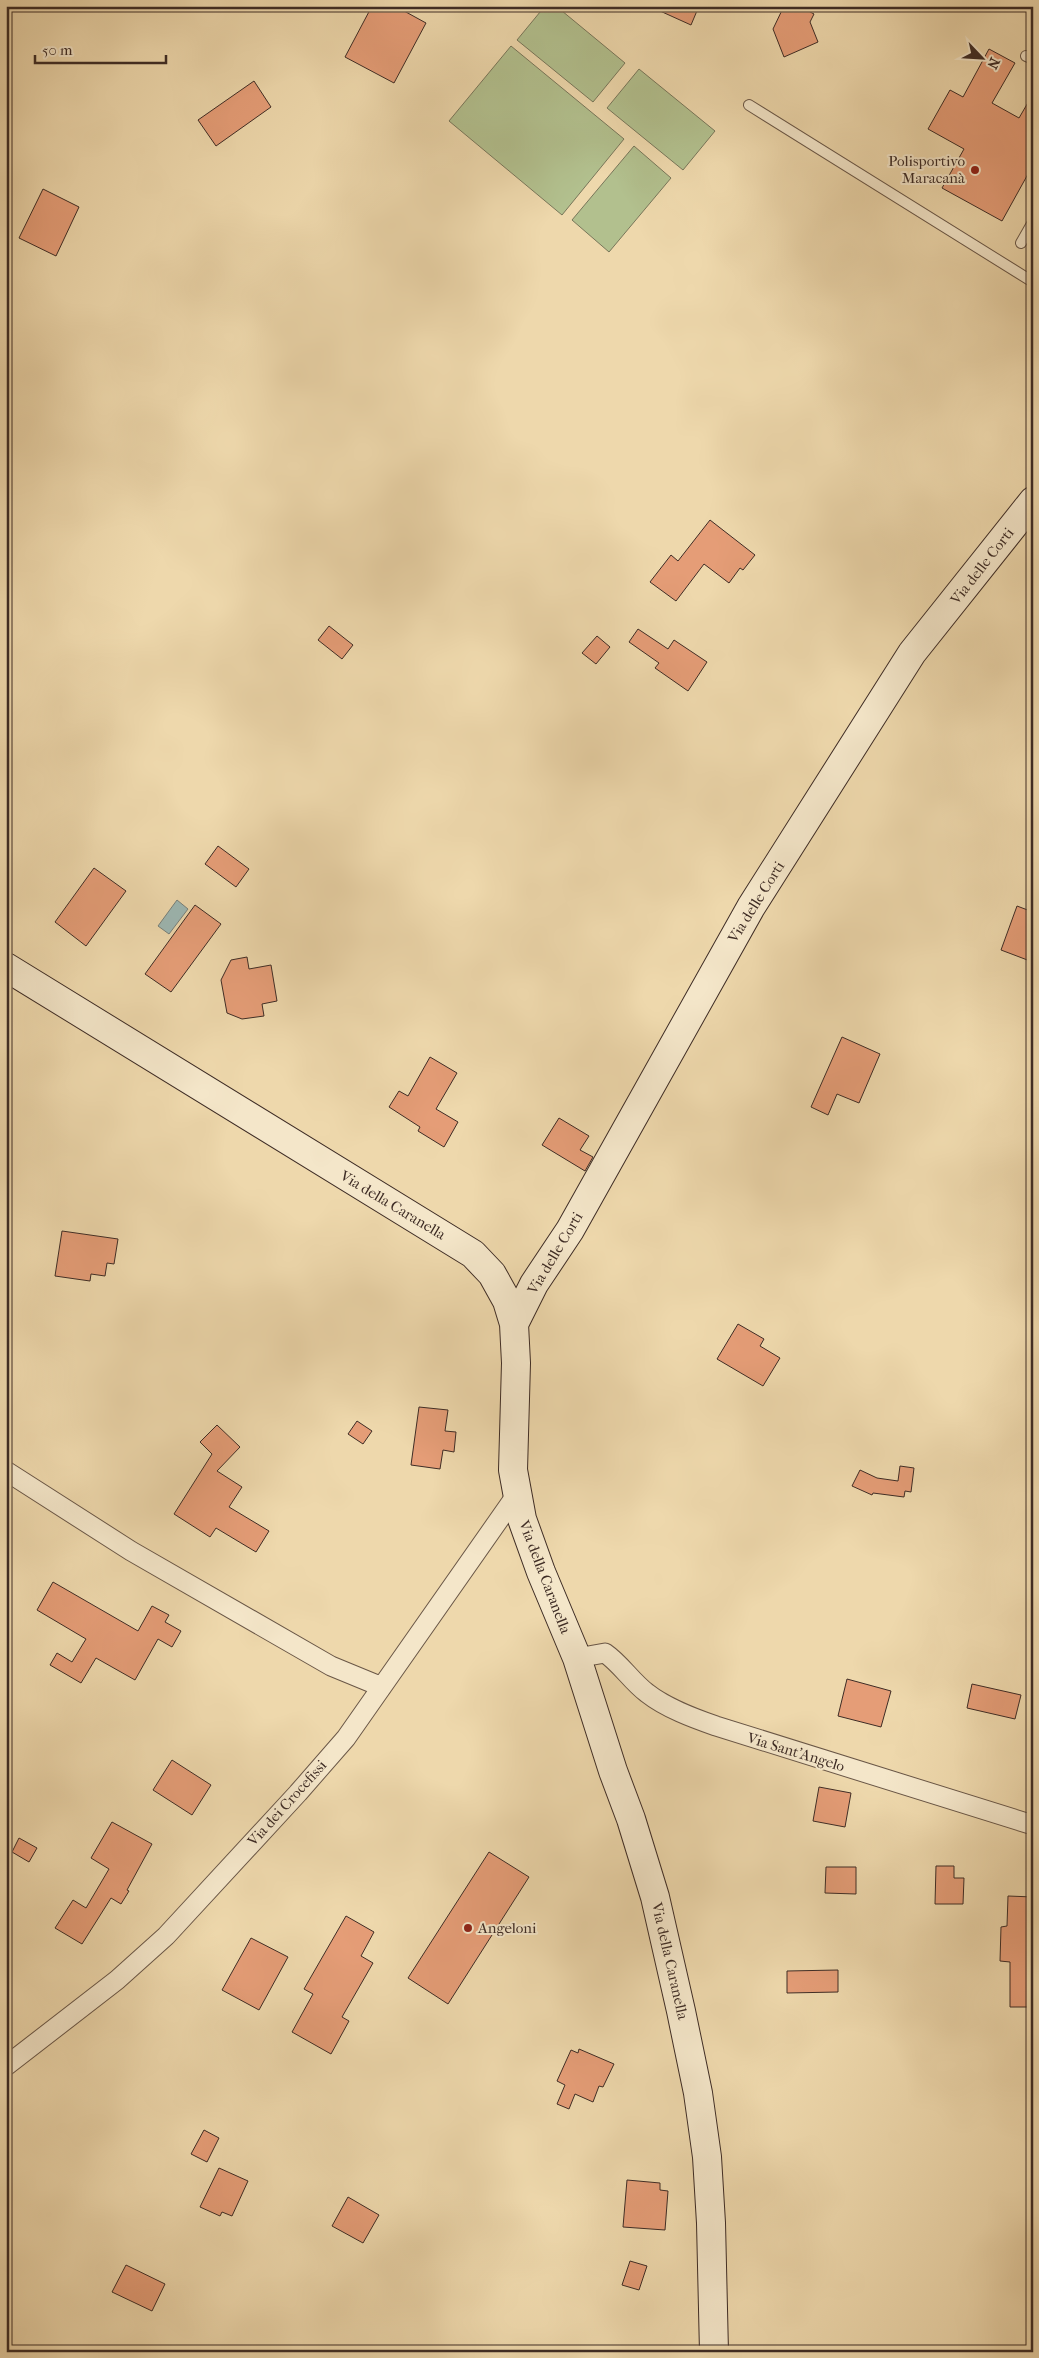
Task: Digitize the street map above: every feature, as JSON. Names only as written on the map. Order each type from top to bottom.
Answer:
[{"type":"main road","name":"Via delle Corti","points":[[514,1324],[534,1284],[570,1230],[747,913],[768,883],[835,772],[912,653],[1033,501]]},
{"type":"main road","name":"Via della Caranella","points":[[6,967],[479,1258],[492,1274],[507,1301],[514,1324],[516,1362],[513,1470],[517,1494],[529,1540],[577,1658],[655,1897],[694,2074],[705,2140],[710,2194],[714,2352]]},
{"type":"street","points":[[6,1471],[131,1551],[331,1666],[382,1687]]},
{"type":"street","name":"Via dei Crocefissi","points":[[6,2066],[118,1980],[166,1936],[304,1786],[346,1738],[517,1494]]},
{"type":"street","name":"Via Sant'Angelo","points":[[577,1658],[605,1653],[621,1666],[646,1692],[676,1709],[716,1726],[1033,1825]]},
{"type":"lane","points":[[749,105],[1033,282]]},
{"type":"lane","points":[[1021,243],[1033,222]]},
{"type":"green space","points":[[545,6],[556,6],[625,63],[593,102],[517,40]]},
{"type":"green space","points":[[511,46],[624,139],[562,215],[449,121]]},
{"type":"green space","points":[[639,69],[715,131],[683,170],[607,108]]},
{"type":"green space","points":[[634,146],[671,178],[609,252],[572,220]]},
{"type":"water","points":[[177,900],[188,909],[169,934],[158,926]]},
{"type":"building","points":[[372,6],[395,6],[426,23],[394,83],[345,57]]},
{"type":"building","points":[[649,6],[699,6],[691,25]]},
{"type":"building","points":[[784,6],[799,6],[814,14],[810,22],[818,42],[784,57],[773,29]]},
{"type":"building","points":[[989,49],[1015,63],[992,103],[1019,118],[1033,94],[1033,165],[1002,221],[942,188],[964,149],[928,129],[950,90],[963,97]]},
{"type":"building","points":[[254,81],[271,107],[216,146],[198,120]]},
{"type":"building","points":[[43,189],[79,207],[56,256],[19,238]]},
{"type":"building","points":[[710,520],[755,555],[743,570],[740,568],[729,583],[704,564],[676,601],[650,582],[671,555],[678,561]]},
{"type":"building","points":[[329,626],[353,645],[342,659],[318,640]]},
{"type":"building","points":[[638,629],[668,649],[674,640],[707,662],[688,691],[655,668],[659,663],[629,642]]},
{"type":"building","points":[[597,636],[610,647],[596,664],[582,653]]},
{"type":"building","points":[[218,846],[249,869],[236,887],[205,864]]},
{"type":"building","points":[[94,868],[126,891],[86,946],[55,922]]},
{"type":"building","points":[[195,905],[221,924],[171,992],[145,974]]},
{"type":"building","points":[[1017,906],[1033,912],[1033,953],[1030,961],[1001,950]]},
{"type":"building","points":[[247,957],[249,969],[271,965],[277,1001],[262,1004],[264,1016],[242,1019],[227,1013],[221,980],[231,960]]},
{"type":"building","points":[[842,1037],[880,1054],[859,1103],[837,1094],[828,1115],[811,1107]]},
{"type":"building","points":[[430,1057],[457,1073],[436,1109],[458,1122],[444,1147],[418,1131],[420,1127],[389,1107],[399,1091],[408,1096]]},
{"type":"building","points":[[559,1118],[589,1136],[580,1150],[593,1157],[585,1171],[542,1145]]},
{"type":"building","points":[[62,1231],[118,1239],[114,1264],[107,1263],[105,1276],[91,1274],[90,1281],[55,1276]]},
{"type":"building","points":[[738,1324],[764,1339],[760,1346],[780,1358],[763,1386],[717,1359]]},
{"type":"building","points":[[419,1407],[448,1410],[445,1431],[456,1432],[454,1452],[443,1450],[440,1469],[411,1465]]},
{"type":"building","points":[[357,1421],[372,1431],[363,1444],[348,1434]]},
{"type":"building","points":[[217,1425],[240,1447],[217,1471],[242,1487],[229,1507],[269,1531],[256,1552],[216,1528],[210,1537],[174,1514],[212,1454],[200,1442]]},
{"type":"building","points":[[900,1466],[914,1468],[911,1492],[905,1491],[904,1497],[873,1493],[872,1495],[852,1486],[860,1470],[877,1478],[898,1481]]},
{"type":"building","points":[[53,1582],[138,1631],[152,1606],[169,1615],[165,1622],[181,1631],[172,1647],[158,1639],[135,1680],[96,1658],[81,1683],[50,1665],[57,1653],[72,1662],[86,1639],[37,1610]]},
{"type":"building","points":[[847,1679],[891,1691],[881,1727],[838,1716]]},
{"type":"building","points":[[972,1684],[1021,1695],[1015,1719],[967,1708]]},
{"type":"building","points":[[172,1760],[211,1785],[192,1815],[153,1790]]},
{"type":"building","points":[[819,1787],[851,1793],[845,1827],[813,1821]]},
{"type":"building","points":[[112,1822],[152,1844],[121,1904],[111,1898],[82,1944],[55,1928],[73,1900],[86,1908],[109,1869],[91,1858]]},
{"type":"building","points":[[19,1838],[37,1848],[29,1862],[12,1852]]},
{"type":"building","name":"Angeloni","points":[[489,1852],[529,1877],[448,2004],[408,1978]]},
{"type":"building","points":[[936,1866],[954,1866],[954,1878],[964,1878],[963,1904],[935,1904]]},
{"type":"building","points":[[826,1867],[856,1867],[856,1894],[825,1893]]},
{"type":"building","points":[[1008,1896],[1033,1897],[1033,2007],[1010,2007],[1010,1962],[1000,1961],[1001,1927],[1007,1926]]},
{"type":"building","points":[[346,1916],[374,1932],[361,1956],[373,1963],[342,2017],[349,2021],[331,2054],[292,2032],[313,1994],[304,1989]]},
{"type":"building","points":[[251,1938],[288,1957],[259,2010],[222,1990]]},
{"type":"building","points":[[838,1970],[838,1992],[787,1993],[787,1971]]},
{"type":"building","points":[[579,2049],[614,2064],[603,2087],[599,2086],[593,2102],[575,2094],[569,2109],[557,2104],[565,2085],[557,2081],[571,2050],[578,2053]]},
{"type":"building","points":[[204,2130],[219,2138],[207,2162],[191,2154]]},
{"type":"building","points":[[219,2168],[248,2181],[232,2216],[222,2212],[220,2216],[200,2207]]},
{"type":"building","points":[[627,2180],[660,2183],[660,2190],[668,2191],[665,2230],[623,2227]]},
{"type":"building","points":[[348,2197],[379,2215],[363,2243],[332,2226]]},
{"type":"building","points":[[630,2261],[647,2266],[639,2290],[622,2285]]},
{"type":"building","points":[[126,2265],[165,2284],[152,2311],[112,2292]]},
{"type":"place","name":"Polisportivo Maracanà","points":[[975,170]]},
{"type":"place","name":"Angeloni","points":[[468,1928]]}]
